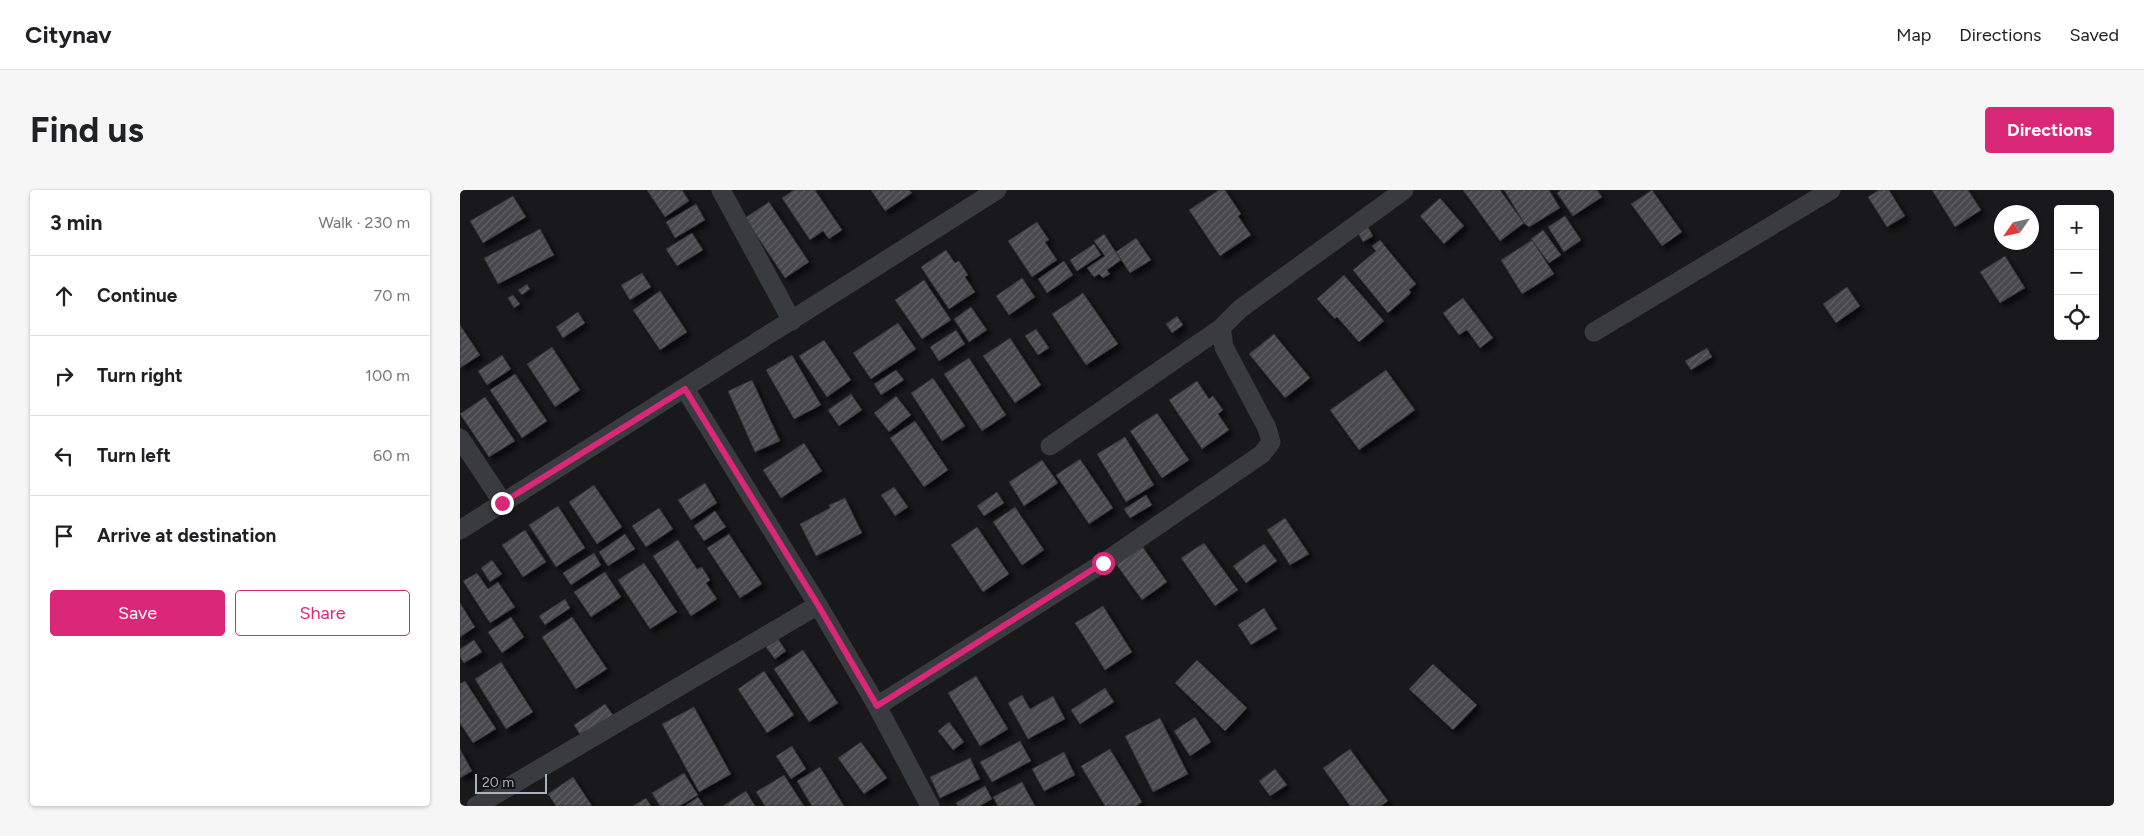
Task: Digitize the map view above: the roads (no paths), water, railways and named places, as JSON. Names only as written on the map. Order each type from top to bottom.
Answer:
[{"type":"street","points":[[721,190],[792,321]]},
{"type":"street","points":[[460,530],[997,190]]},
{"type":"street","points":[[1050,446],[1221,328],[1240,309],[1404,190]]},
{"type":"street","points":[[1594,332],[1831,190]]},
{"type":"street","points":[[877,706],[1103,563],[1262,454],[1271,442],[1267,428],[1224,347],[1221,328]]},
{"type":"street","points":[[685,389],[818,605],[877,706],[928,805]]},
{"type":"street","points":[[460,438],[502,503]]},
{"type":"street","points":[[476,806],[818,605]]}]
